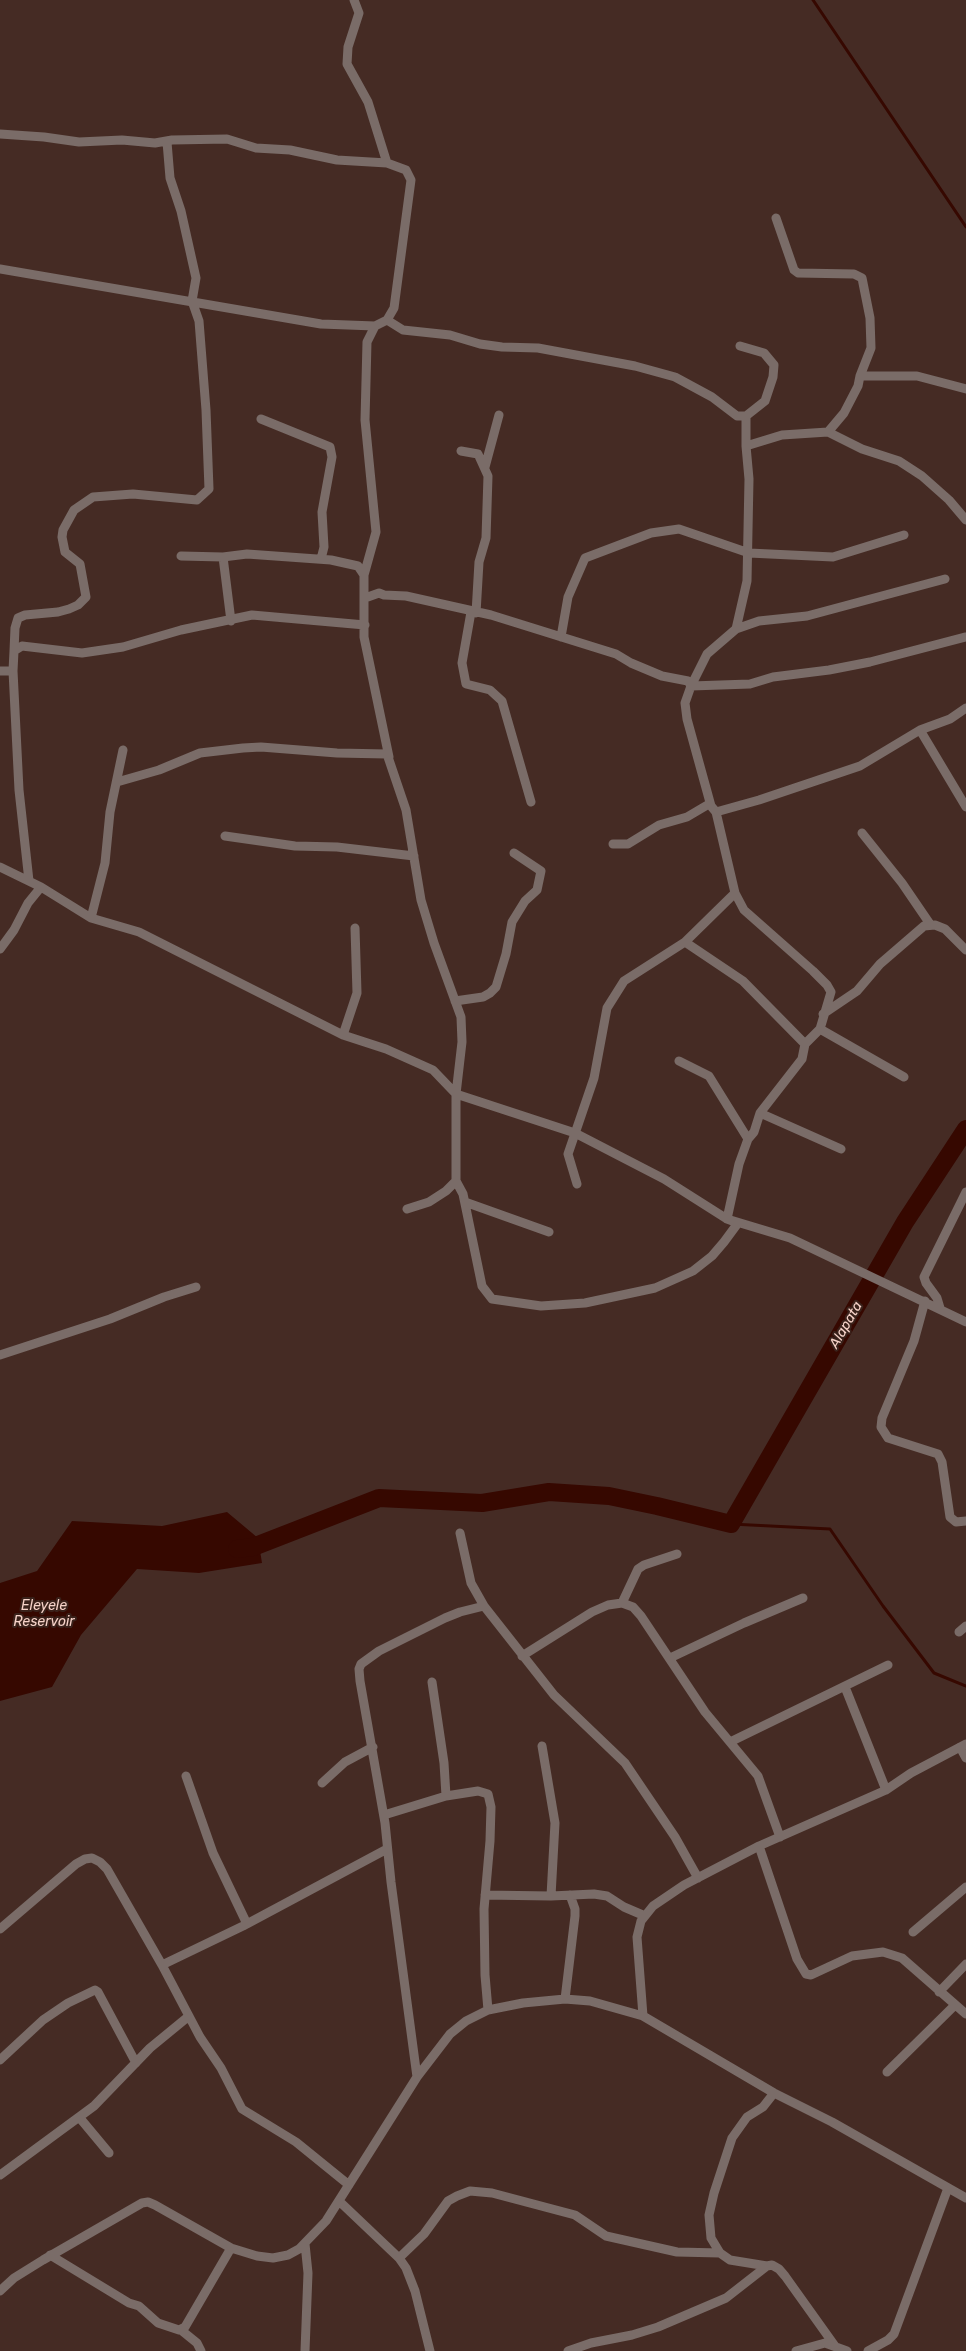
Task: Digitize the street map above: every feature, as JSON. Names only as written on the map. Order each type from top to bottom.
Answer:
[{"type":"street","points":[[354,0],[359,13],[348,46],[347,64],[368,102],[387,163]]},
{"type":"street","points":[[0,134],[44,136],[79,142],[227,140],[256,148],[290,150],[338,160],[387,163],[406,170],[411,180],[394,308],[387,320],[375,326],[321,324],[0,269]]},
{"type":"street","points":[[29,881],[19,790],[13,670],[15,628],[18,618],[25,615],[69,609],[78,605],[86,597],[80,564],[65,552],[62,537],[63,530],[74,510],[93,497],[133,494],[197,500],[209,489],[206,410],[198,320],[192,301],[196,278],[181,211],[170,178],[167,142]]},
{"type":"street","points":[[776,218],[794,270],[798,273],[854,274],[862,278],[870,318],[870,348],[858,386],[844,413],[828,432]]},
{"type":"street","points":[[387,320],[403,330],[450,335],[480,344],[502,347],[538,348],[667,375],[712,397],[737,416],[746,416],[765,401],[773,377],[774,364],[764,352],[740,346]]},
{"type":"street","points":[[375,326],[367,342],[366,420],[376,532],[364,575],[364,637],[392,772]]},
{"type":"street","points":[[860,376],[917,376],[966,389]]},
{"type":"street","points":[[485,467],[499,415]]},
{"type":"street","points":[[736,629],[747,580],[749,554],[749,479],[746,416]]},
{"type":"street","points":[[260,419],[330,447],[332,457],[322,512],[324,547],[321,560]]},
{"type":"street","points":[[746,446],[782,435],[828,432],[862,449],[899,461],[922,476],[949,500],[966,520]]},
{"type":"street","points":[[461,451],[478,454],[488,476],[486,538],[479,562],[474,612],[462,663],[466,684],[490,690],[502,701],[531,802]]},
{"type":"street","points":[[561,637],[568,597],[585,558],[651,533],[679,529],[749,554],[833,558],[904,535]]},
{"type":"street","points":[[180,556],[223,557],[247,554],[321,560],[358,566],[364,575]]},
{"type":"street","points":[[223,557],[231,621]]},
{"type":"street","points":[[727,1218],[739,1164],[748,1139],[754,1132],[760,1114],[802,1059],[805,1044],[820,1029],[831,992],[827,985],[749,915],[735,893],[714,808],[686,719],[685,703],[707,654],[736,629],[759,621],[808,616],[944,579]]},
{"type":"street","points":[[365,598],[379,593],[406,596],[491,615],[616,654],[631,663],[662,676],[688,681],[691,686]]},
{"type":"street","points":[[14,651],[22,646],[82,653],[123,647],[181,630],[231,621],[252,615],[365,626]]},
{"type":"street","points":[[691,686],[750,684],[772,677],[829,670],[870,662],[965,637]]},
{"type":"street","points":[[0,671],[13,670]]},
{"type":"street","points":[[614,844],[628,844],[659,825],[687,816],[709,804],[714,808],[759,800],[860,766],[920,730],[950,719],[966,708]]},
{"type":"street","points":[[920,730],[966,807]]},
{"type":"street","points":[[0,867],[29,881],[91,918],[139,932],[343,1035],[386,1049],[433,1070],[456,1094],[575,1133],[664,1179],[738,1223],[712,1256],[693,1271],[655,1288],[585,1303],[541,1306],[492,1299],[482,1286],[465,1202],[456,1181],[456,1094],[462,1042],[461,1017],[434,943],[422,900],[406,810],[387,754],[337,753],[261,747],[200,753],[159,770],[117,782]]},
{"type":"street","points":[[91,918],[105,863],[110,812],[123,750]]},
{"type":"street","points":[[862,833],[902,883],[930,924],[945,929],[966,950]]},
{"type":"street","points":[[225,836],[295,846],[337,847],[414,856]]},
{"type":"street","points":[[455,1001],[482,997],[490,994],[496,986],[506,954],[512,922],[525,901],[536,890],[541,871],[514,853]]},
{"type":"street","points":[[0,949],[14,930],[28,903],[41,888]]},
{"type":"street","points":[[577,1184],[568,1154],[594,1078],[607,1008],[624,981],[685,942],[735,893]]},
{"type":"street","points":[[823,1014],[857,991],[917,930],[930,924]]},
{"type":"street","points":[[343,1035],[357,993],[355,928]]},
{"type":"street","points":[[685,942],[743,981],[805,1044]]},
{"type":"street","points":[[820,1029],[904,1077]]},
{"type":"street","points":[[678,1061],[709,1076],[748,1139]]},
{"type":"street","points":[[760,1114],[841,1149]]},
{"type":"street","points":[[407,1209],[429,1202],[446,1191],[456,1181]]},
{"type":"street","points":[[940,1308],[937,1298],[924,1277],[966,1192]]},
{"type":"street","points":[[465,1202],[549,1232]]},
{"type":"street","points":[[727,1218],[790,1238],[926,1301],[966,1322]]},
{"type":"street","points":[[0,1355],[110,1319],[164,1297],[196,1287]]},
{"type":"street","points":[[926,1301],[914,1341],[882,1418],[881,1427],[888,1438],[938,1454],[942,1462],[950,1517],[956,1522],[966,1521]]},
{"type":"street","points":[[460,1533],[471,1582],[484,1606],[554,1695],[626,1763],[675,1837],[698,1878]]},
{"type":"street","points":[[622,1603],[638,1569],[644,1565],[677,1554]]},
{"type":"street","points":[[670,1658],[803,1598]]},
{"type":"street","points":[[522,1656],[592,1612],[608,1605],[622,1603],[633,1607],[670,1658],[705,1712],[758,1776],[780,1837]]},
{"type":"street","points":[[417,2077],[384,1816],[359,1669],[361,1664],[379,1651],[445,1618],[484,1606]]},
{"type":"street","points":[[730,1742],[888,1665]]},
{"type":"street","points":[[432,1682],[444,1763],[446,1796]]},
{"type":"street","points":[[845,1687],[886,1790]]},
{"type":"street","points":[[542,1746],[555,1823],[551,1896]]},
{"type":"street","points":[[643,2016],[637,1937],[641,1921],[659,1901],[759,1846],[886,1790],[911,1773],[963,1746],[966,1758]]},
{"type":"street","points":[[322,1782],[345,1762],[373,1748]]},
{"type":"street","points":[[186,1776],[213,1853],[247,1924]]},
{"type":"street","points":[[384,1816],[446,1796],[478,1791],[485,1792],[490,1799],[490,1841],[485,1895],[485,1975],[488,2010]]},
{"type":"street","points":[[759,1846],[796,1959],[806,1974],[811,1975],[852,1956],[884,1952],[902,1958],[966,2014]]},
{"type":"street","points":[[162,1966],[247,1924],[388,1849]]},
{"type":"street","points":[[0,1930],[76,1864],[85,1859],[92,1858],[100,1862],[107,1869],[189,2016],[221,2068],[242,2109],[296,2142],[349,2185]]},
{"type":"street","points":[[913,1932],[966,1887]]},
{"type":"street","points":[[485,1895],[551,1896],[594,1894],[607,1896],[624,1907],[645,1916]]},
{"type":"street","points":[[565,1999],[575,1916],[575,1909],[570,1895]]},
{"type":"street","points":[[939,1992],[966,1964]]},
{"type":"street","points":[[0,2060],[43,2020],[68,2003],[94,1990],[98,1992],[136,2063]]},
{"type":"street","points":[[0,2291],[14,2278],[50,2255],[132,2208],[148,2202],[231,2248],[257,2256],[273,2258],[288,2255],[305,2244],[326,2221],[417,2077],[450,2034],[466,2021],[488,2010],[522,2003],[565,1999],[615,2006],[643,2016],[774,2093],[832,2122],[966,2198]]},
{"type":"street","points":[[887,2072],[955,2005]]},
{"type":"street","points":[[0,2175],[108,2094],[162,2036],[189,2016]]},
{"type":"street","points":[[774,2093],[763,2106],[746,2117],[732,2138],[714,2193],[708,2229],[720,2253],[730,2260],[776,2267],[842,2349]]},
{"type":"street","points":[[79,2117],[109,2153]]},
{"type":"street","points":[[868,2351],[888,2340],[894,2334],[948,2188]]},
{"type":"street","points":[[399,2258],[424,2234],[448,2201],[470,2192],[492,2193],[575,2215],[606,2236],[677,2252],[720,2253]]},
{"type":"street","points":[[339,2201],[399,2258],[406,2268],[415,2291],[430,2351]]},
{"type":"street","points":[[305,2244],[308,2273],[305,2351]]},
{"type":"street","points":[[181,2330],[185,2327],[231,2248]]},
{"type":"street","points":[[50,2255],[128,2303],[139,2306],[158,2322],[181,2330],[197,2343],[201,2351]]},
{"type":"street","points":[[568,2351],[591,2343],[632,2335],[658,2327],[718,2302],[734,2292],[766,2266]]},
{"type":"street","points":[[796,2351],[824,2343],[842,2349]]},
{"type":"water","name":"Eleyele Reservoir","points":[[227,1512],[258,1538],[262,1563],[199,1573],[137,1569],[81,1635],[52,1687],[0,1701],[0,1583],[37,1571],[72,1521],[162,1526]]},
{"type":"waterway","points":[[813,0],[966,227]]},
{"type":"waterway","name":"Alapata","points":[[237,1549],[253,1547],[379,1498],[482,1503],[549,1492],[609,1496],[731,1524],[905,1222],[966,1129]]},
{"type":"waterway","points":[[731,1524],[830,1529],[883,1606],[934,1673],[966,1686]]}]
